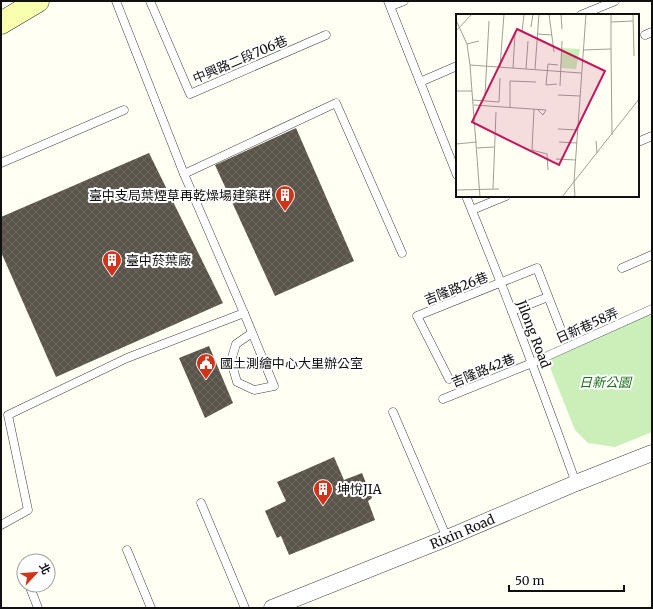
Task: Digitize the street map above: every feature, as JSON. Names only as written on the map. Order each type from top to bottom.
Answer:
[{"type":"street","points":[[1,23],[38,1]]},
{"type":"street","name":"Rixin Road","points":[[272,608],[447,538],[576,483],[652,453]]},
{"type":"lane","points":[[116,1],[184,174],[244,313],[274,386],[254,390],[237,382],[231,361],[236,344],[252,333]]},
{"type":"lane","name":"中興路二段706巷","points":[[150,1],[190,94],[326,35]]},
{"type":"lane","points":[[404,1],[390,4],[420,82],[453,156],[456,170]]},
{"type":"lane","points":[[583,14],[615,1]]},
{"type":"lane","points":[[420,82],[456,66]]},
{"type":"lane","points":[[184,174],[336,103],[402,254]]},
{"type":"lane","points":[[1,163],[124,110]]},
{"type":"lane","points":[[639,142],[652,136]]},
{"type":"lane","name":"Jilong Road","points":[[466,197],[502,283],[576,483]]},
{"type":"lane","points":[[472,210],[504,197]]},
{"type":"lane","points":[[622,268],[652,256]]},
{"type":"lane","points":[[502,283],[537,268],[560,327]]},
{"type":"lane","name":"吉隆路26巷","points":[[449,379],[417,316],[502,283]]},
{"type":"lane","points":[[512,311],[548,297]]},
{"type":"lane","name":"日新巷58弄","points":[[532,363],[652,309]]},
{"type":"lane","points":[[1,525],[28,510],[8,416],[127,358],[244,313]]},
{"type":"lane","name":"吉隆路42巷","points":[[443,398],[532,363]]},
{"type":"lane","points":[[393,412],[447,538]]},
{"type":"lane","points":[[201,503],[245,608]]},
{"type":"lane","points":[[126,550],[151,608]]},
{"type":"lane","points":[[32,593],[38,608]]},
{"type":"green space","name":"日新公園","points":[[652,312],[652,432],[615,447],[588,443],[575,430],[551,370],[549,354]]},
{"type":"building","name":"臺中支局葉煙草再乾燥場建築群","points":[[296,128],[354,261],[275,296],[215,165]]},
{"type":"building","name":"臺中菸葉廠","points":[[149,153],[223,303],[56,377],[1,252],[1,217]]},
{"type":"building","name":"國土測繪中心大里辦公室","points":[[209,346],[233,403],[205,418],[179,358]]},
{"type":"building","name":"坤悅JIA","points":[[334,457],[344,480],[362,473],[372,498],[368,501],[375,520],[289,555],[281,536],[277,538],[265,511],[286,501],[277,482]]},
{"type":"place","name":"臺中支局葉煙草再乾燥場建築群","points":[[285,212]]},
{"type":"place","name":"臺中菸葉廠","points":[[112,277]]},
{"type":"place","name":"國土測繪中心大里辦公室","points":[[206,380]]},
{"type":"place","name":"坤悅JIA","points":[[323,506]]}]
